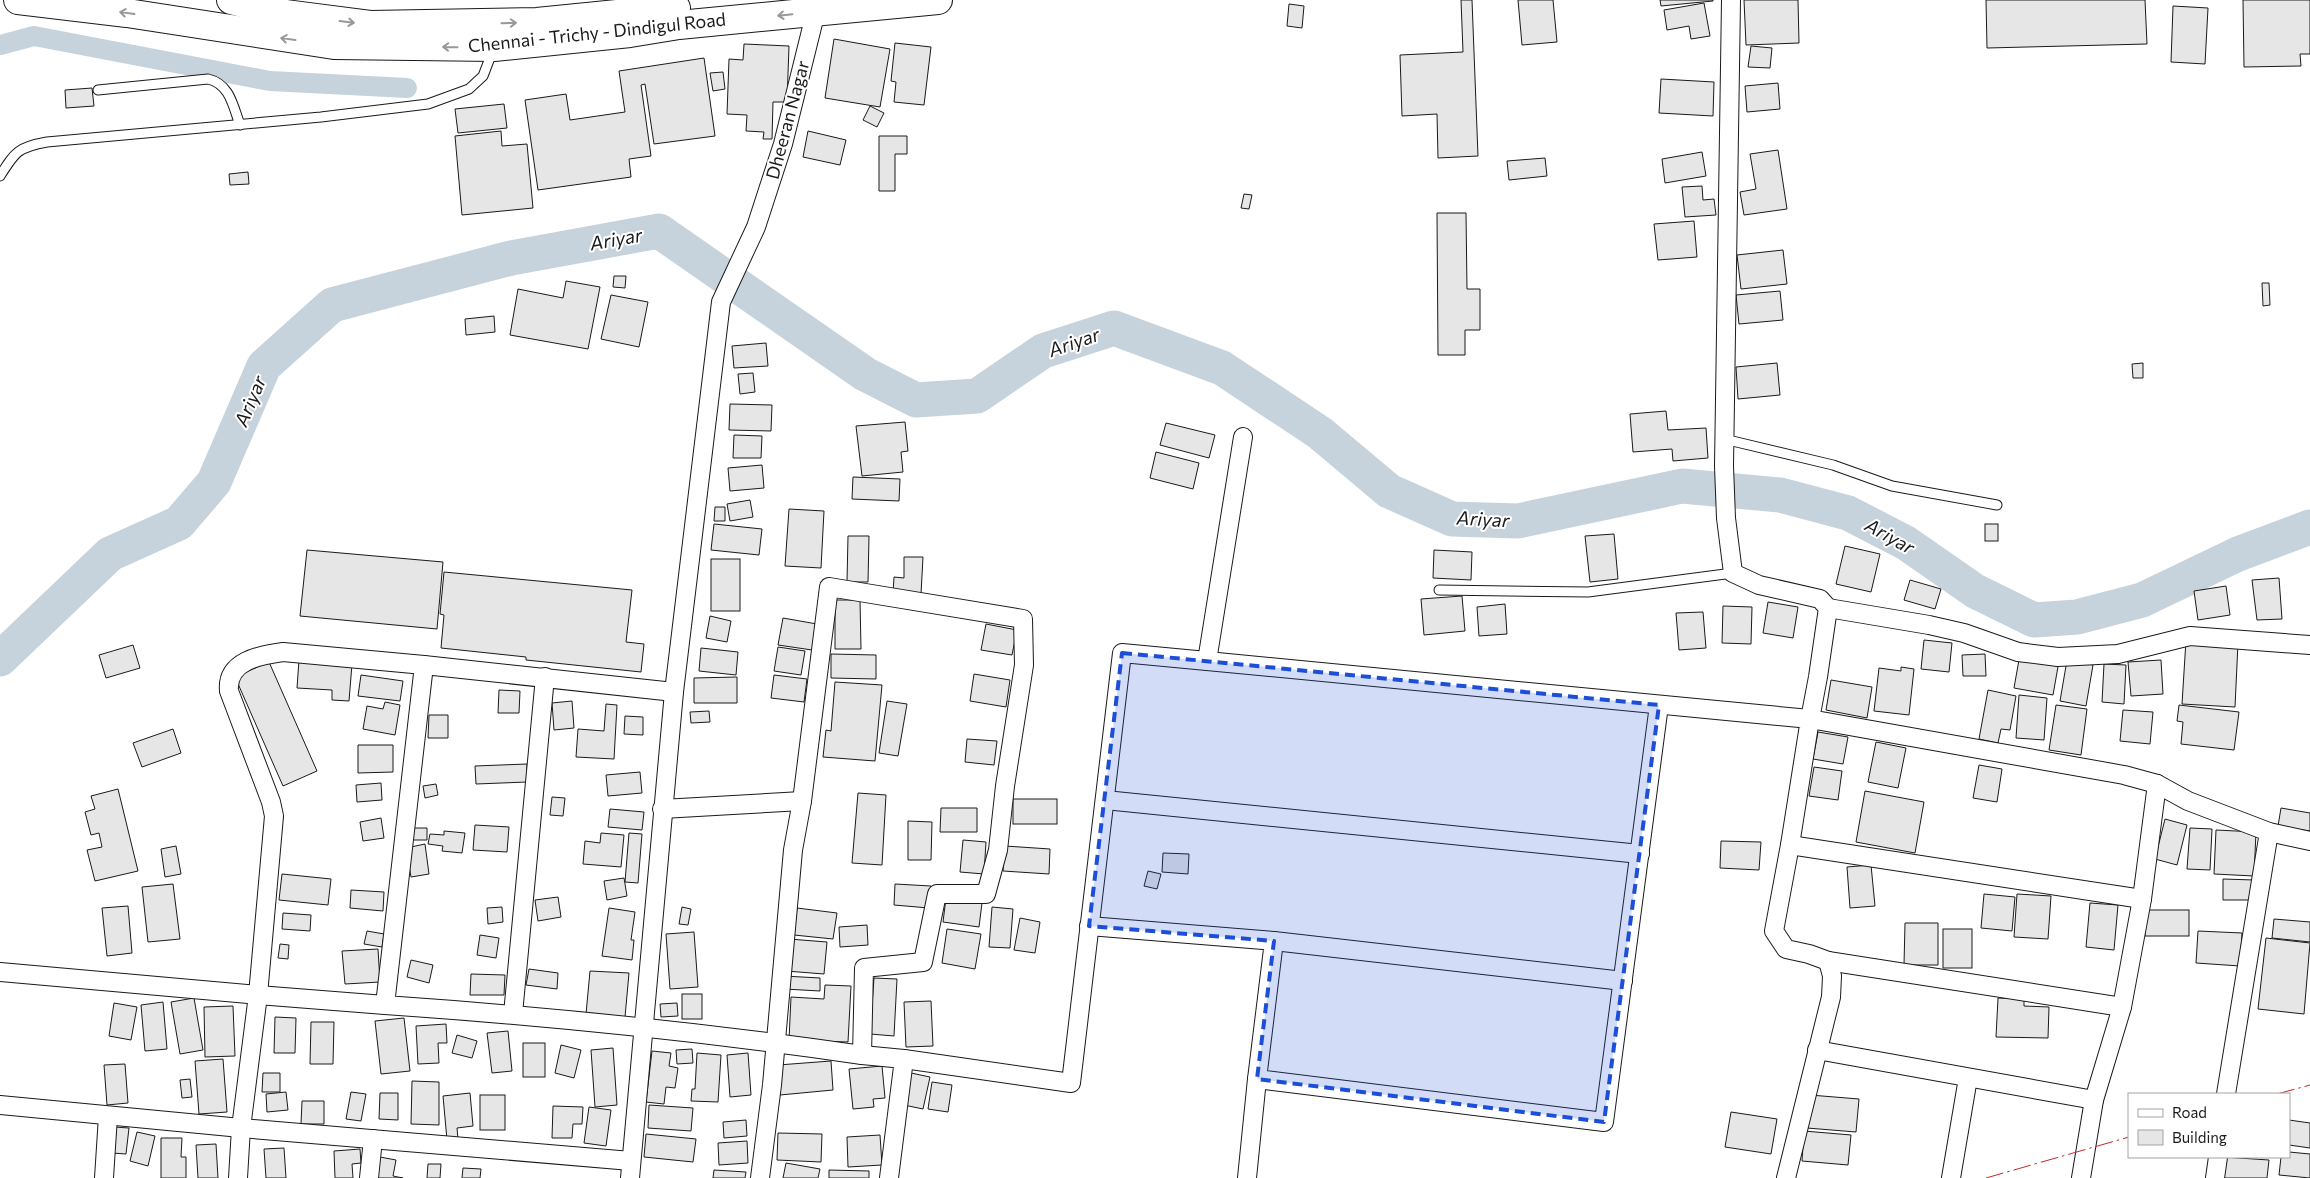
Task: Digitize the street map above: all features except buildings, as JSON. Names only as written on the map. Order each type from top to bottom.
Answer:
[{"type":"highway","name":"Chennai - Trichy - Dindigul Road","points":[[18,0],[127,13],[334,45],[494,47],[816,6],[938,0]]},
{"type":"highway","name":"Chennai - Trichy - Dindigul Road","points":[[231,0],[285,7],[370,25],[537,22],[748,0]]},
{"type":"street","points":[[1731,0],[1724,466],[1726,518],[1733,573],[1759,585],[1820,599],[1828,608],[1930,625],[1964,633],[2018,652],[2058,657],[2118,654],[2190,636],[2310,646]]},
{"type":"street","name":"Dheeran Nagar","points":[[630,1169],[674,692],[720,302],[756,227],[783,144],[816,6]]},
{"type":"street","points":[[1207,661],[1243,437]]},
{"type":"street","points":[[760,1178],[772,1086],[793,850],[802,801],[829,588],[1023,619],[1024,664],[1005,786],[998,850],[986,894],[937,894],[923,962],[864,968],[862,1055]]},
{"type":"street","points":[[1828,608],[1790,846],[1774,930],[1786,949],[1809,954],[1828,961],[2122,1007]]},
{"type":"street","points":[[238,1178],[241,1128],[258,995],[274,816],[271,802],[229,691],[228,681],[231,673],[237,666],[266,654],[283,652],[545,677],[674,692]]},
{"type":"street","points":[[0,972],[258,995],[513,1014],[775,1042],[1071,1083],[1122,653],[1810,719],[2124,775],[2157,784],[2188,801],[2270,832],[2310,841]]},
{"type":"street","points":[[385,1005],[424,665]]},
{"type":"street","points":[[513,1014],[545,677]]},
{"type":"street","points":[[1256,1079],[1604,1122],[1659,705]]},
{"type":"street","points":[[2080,1178],[2094,1100],[2122,1007],[2142,899],[2157,784]]},
{"type":"street","points":[[1105,800],[1640,854]]},
{"type":"street","points":[[662,810],[802,801]]},
{"type":"street","points":[[2226,1093],[2270,832]]},
{"type":"street","points":[[1790,846],[2142,899]]},
{"type":"street","points":[[1089,926],[1274,941],[1623,981]]},
{"type":"street","points":[[1247,1178],[1256,1079],[1274,941]]},
{"type":"street","points":[[1786,1178],[1831,997],[1832,976],[1828,961]]},
{"type":"street","points":[[1818,1050],[2094,1100]]},
{"type":"street","points":[[889,1178],[904,1059]]},
{"type":"street","points":[[1950,1178],[1968,1078]]},
{"type":"street","points":[[0,1105],[374,1139],[630,1169]]},
{"type":"street","points":[[104,1178],[108,1116]]},
{"type":"street","points":[[369,1178],[374,1139]]},
{"type":"street","points":[[2215,1178],[2218,1158]]},
{"type":"lane","points":[[0,176],[11,159],[24,146],[47,142],[240,125],[428,104],[469,89],[483,76],[494,47]]},
{"type":"lane","points":[[98,90],[208,79],[222,85],[227,91],[240,125]]},
{"type":"lane","points":[[1724,439],[1833,464],[1892,486],[1996,505]]},
{"type":"lane","points":[[1439,590],[1588,592],[1733,573]]},
{"type":"highlighted area","points":[[1122,653],[1659,705],[1604,1122],[1257,1079],[1274,941],[1089,926]]},
{"type":"waterway","points":[[0,45],[34,36],[270,81],[407,88]]},
{"type":"waterway","name":"Ariyar","points":[[0,659],[110,554],[179,523],[214,482],[264,366],[332,305],[511,258],[659,231],[865,374],[916,400],[977,396],[1043,351],[1114,328],[1222,368],[1320,433],[1389,491],[1452,519],[1518,521],[1682,486],[1780,495],[1848,513],[1906,543],[1975,591],[2034,620],[2077,617],[2142,600],[2238,554],[2310,527]]},
{"type":"power","points":[[2281,1093],[2310,1085]]},
{"type":"power","points":[[1986,1178],[2128,1137]]}]
